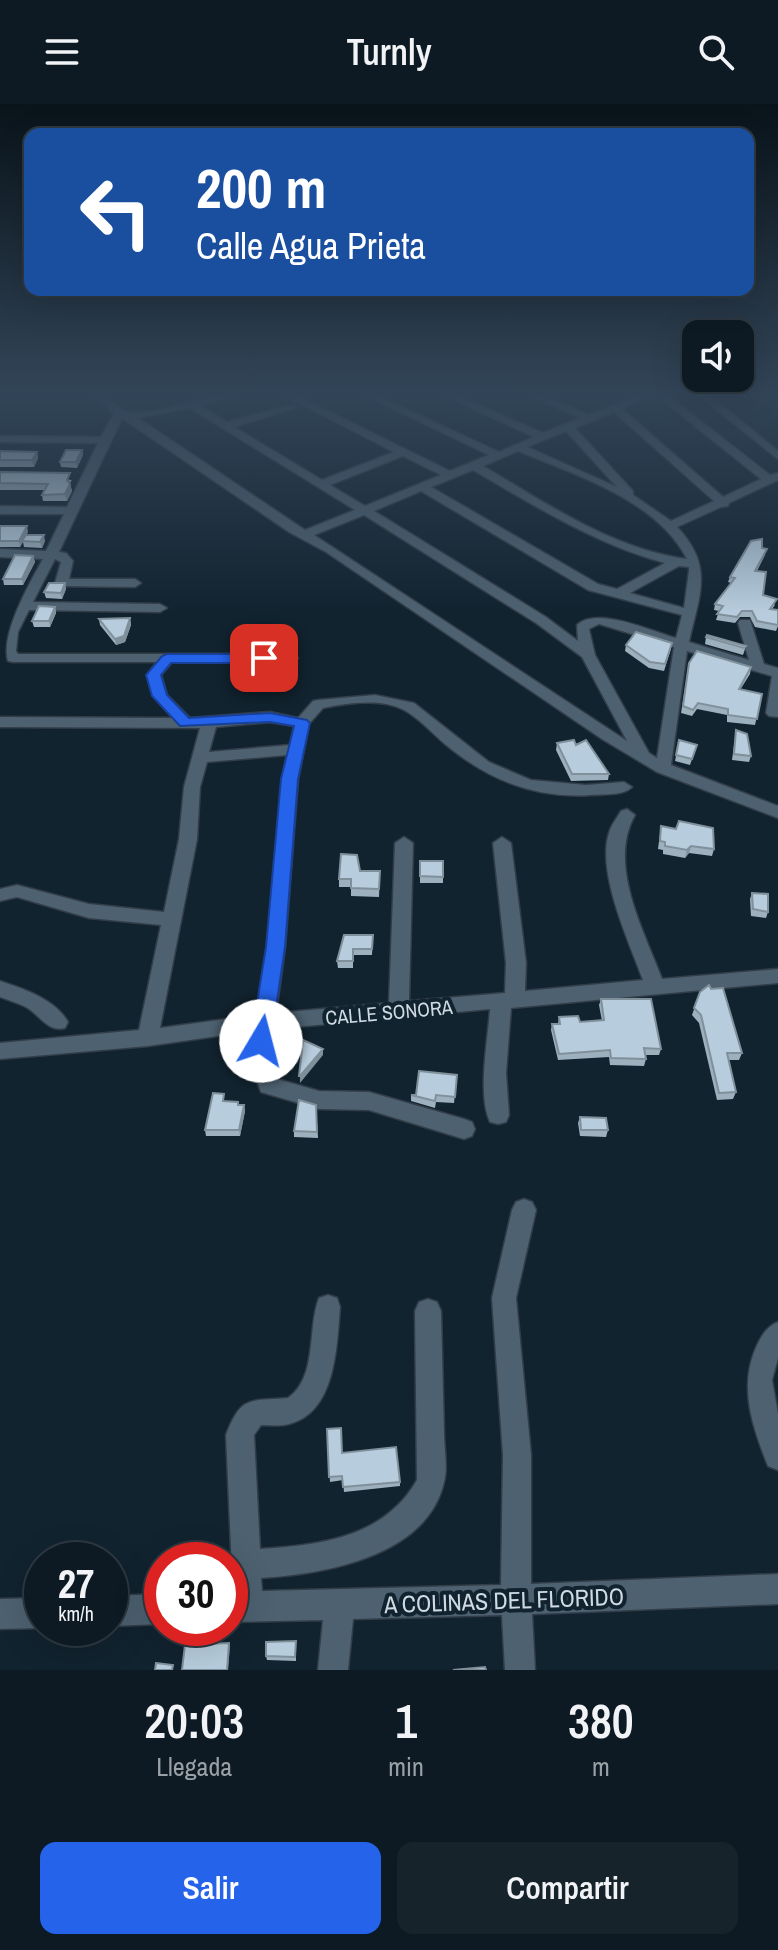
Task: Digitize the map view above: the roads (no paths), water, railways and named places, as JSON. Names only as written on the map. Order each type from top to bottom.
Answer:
[{"type":"street","points":[[86,467],[81,474],[72,511],[9,639],[9,651],[13,658],[291,658]]},
{"type":"street","points":[[204,467],[607,736],[663,768],[778,812]]},
{"type":"street","points":[[294,467],[541,620],[590,659],[642,755]]},
{"type":"street","points":[[322,484],[365,467]]},
{"type":"street","points":[[434,467],[449,475]]},
{"type":"street","points":[[304,535],[468,467]]},
{"type":"street","points":[[477,467],[634,553],[675,563],[695,564]]},
{"type":"street","points":[[563,467],[634,498]]},
{"type":"street","points":[[605,467],[634,498],[669,526],[690,550],[695,564],[663,768]]},
{"type":"street","points":[[682,467],[724,504]]},
{"type":"street","points":[[669,526],[724,504],[773,478]]},
{"type":"street","points":[[421,486],[593,587],[689,613]]},
{"type":"street","points":[[0,510],[72,511]]},
{"type":"street","points":[[0,553],[62,556],[67,561],[61,583],[135,583]]},
{"type":"street","points":[[616,595],[675,563]]},
{"type":"street","points":[[24,605],[160,608]]},
{"type":"street","points":[[590,659],[599,633],[608,621],[758,667],[778,676],[774,713]]},
{"type":"street","points":[[745,623],[758,667]]},
{"type":"street","points":[[167,659],[154,675],[160,696],[185,722]]},
{"type":"street","points":[[464,1129],[369,1101],[319,1100],[269,1086],[259,1059],[276,947],[295,749],[302,723],[318,704],[353,699],[392,701],[409,706],[491,773],[518,784],[582,792],[624,787]]},
{"type":"street","points":[[0,722],[209,723],[270,717],[302,723]]},
{"type":"street","points":[[148,1038],[188,839],[190,802],[209,723]]},
{"type":"street","points":[[199,758],[295,749]]},
{"type":"street","points":[[627,815],[616,837],[617,866],[634,929],[655,986]]},
{"type":"street","points":[[399,1012],[404,843]]},
{"type":"street","points":[[498,1115],[495,1073],[516,963],[502,843]]},
{"type":"street","points":[[0,895],[17,891],[89,911],[172,919]]},
{"type":"street","name":"CALLE SONORA","points":[[0,1051],[148,1038],[263,1022],[778,976]]},
{"type":"street","points":[[0,989],[34,1002],[58,1022]]},
{"type":"street","points":[[520,1670],[516,1600],[517,1455],[504,1298],[524,1210]]},
{"type":"street","points":[[245,1542],[240,1435],[245,1421],[255,1412],[292,1411],[309,1399],[322,1358],[328,1307]]},
{"type":"street","points":[[248,1564],[329,1559],[349,1553],[410,1516],[423,1502],[431,1481],[428,1311]]},
{"type":"street","points":[[778,1335],[757,1372],[760,1399],[778,1456]]},
{"type":"street","name":"A COLINAS DEL FLORIDO","points":[[248,1607],[778,1589]]},
{"type":"street","points":[[333,1670],[339,1606]]},
{"type":"street","points":[[0,1614],[24,1613]]}]
